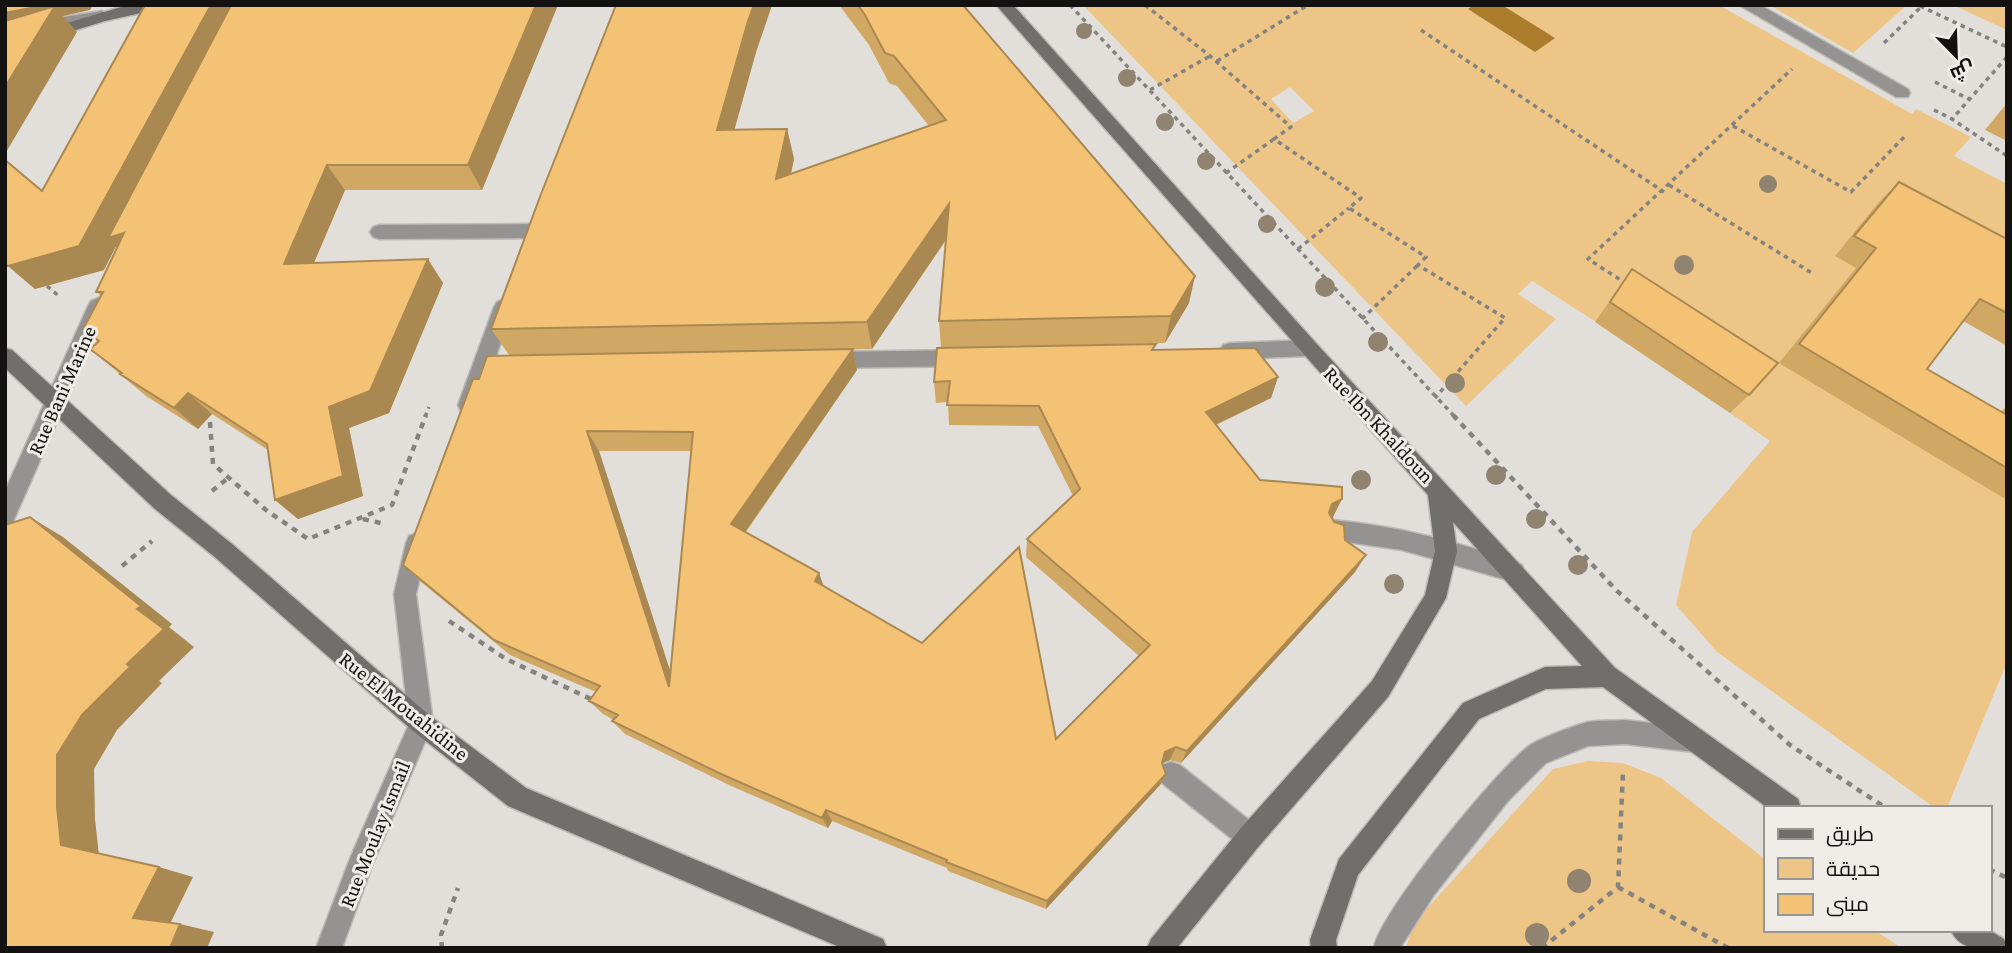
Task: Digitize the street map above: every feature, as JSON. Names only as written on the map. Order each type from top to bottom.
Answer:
[{"type":"main road","points":[[5,47],[102,16],[153,5]]},
{"type":"main road","name":"Rue Ibn Khaldoun","points":[[1004,5],[1308,348],[1607,676],[1786,806]]},
{"type":"main road","name":"Rue El Mouahidine","points":[[5,356],[163,502],[224,551],[421,723],[517,797],[874,948]]},
{"type":"main road","points":[[1160,948],[1250,837],[1380,689],[1435,598],[1446,551],[1438,488]]},
{"type":"main road","points":[[1324,948],[1323,940],[1348,868],[1471,711],[1545,678],[1607,676]]},
{"type":"main road","points":[[1967,932],[1995,948]]},
{"type":"street","points":[[1747,5],[1902,93]]},
{"type":"street","points":[[5,35],[38,26],[102,16]]},
{"type":"street","points":[[380,232],[534,224],[522,256]]},
{"type":"street","points":[[463,418],[509,293]]},
{"type":"street","name":"Rue Bani Marine","points":[[5,515],[103,294]]},
{"type":"street","points":[[1207,352],[1308,348]]},
{"type":"street","points":[[814,360],[979,358]]},
{"type":"street","points":[[483,368],[504,366]]},
{"type":"street","points":[[421,723],[405,594],[424,520]]},
{"type":"street","points":[[1333,530],[1370,533],[1446,551],[1514,572]]},
{"type":"street","name":"Rue Moulay Ismail","points":[[330,948],[360,865],[421,723]]},
{"type":"street","points":[[1387,948],[1388,940],[1425,886],[1499,792],[1538,754],[1588,734],[1625,732],[1694,740]]},
{"type":"street","points":[[1171,774],[1250,837]]},
{"type":"path","points":[[1070,5],[1616,590],[1790,745],[1883,806]]},
{"type":"path","points":[[1145,5],[1210,56],[1291,127],[1226,173]]},
{"type":"path","points":[[1216,62],[1308,5]]},
{"type":"path","points":[[1920,5],[2007,47]]},
{"type":"path","points":[[1421,30],[1664,192]]},
{"type":"path","points":[[1150,90],[1210,56]]},
{"type":"path","points":[[2007,57],[1952,119],[2007,156]]},
{"type":"path","points":[[1633,288],[1588,259],[1664,192],[1798,64]]},
{"type":"path","points":[[1733,126],[1851,192],[1907,134]]},
{"type":"path","points":[[1274,139],[1361,198],[1298,249]]},
{"type":"path","points":[[1670,185],[1812,273]]},
{"type":"path","points":[[1349,208],[1426,257],[1362,319]]},
{"type":"path","points":[[1418,265],[1505,318],[1435,398]]},
{"type":"path","points":[[210,422],[213,464],[266,510],[308,539],[362,518]]},
{"type":"path","points":[[437,614],[506,659],[596,702]]},
{"type":"path","points":[[1542,948],[1618,887],[1625,732]]},
{"type":"path","points":[[1991,870],[2007,878]]},
{"type":"path","points":[[1618,887],[1728,948]]},
{"type":"path","points":[[442,948],[441,935],[458,888]]},
{"type":"green space","points":[[1083,5],[1719,5],[1912,114],[1916,109],[1971,137],[1954,156],[2007,184],[2007,326],[1856,268],[2007,500],[2007,662],[1948,806],[1932,806],[1717,652],[1676,605],[1692,532],[1770,441],[1730,413],[1759,382],[1604,327],[1532,281],[1518,294],[1556,319],[1466,406]],"holes":[[[1290,87],[1314,111],[1293,123],[1271,99]]]},
{"type":"green space","points":[[1769,5],[1907,5],[1853,53]]},
{"type":"green space","points":[[1953,5],[2007,5],[2007,30]]},
{"type":"green space","points":[[1588,761],[1623,763],[1661,778],[1764,858],[1764,932],[1877,932],[1902,948],[1406,948],[1413,924],[1553,769]]},
{"type":"shaded area","points":[[1474,5],[1502,5],[1555,38],[1535,52],[1468,9]]},
{"type":"building","points":[[5,5],[46,5],[5,13]]},
{"type":"building","points":[[145,5],[211,5],[79,246],[8,266],[5,264],[5,160],[42,191]]},
{"type":"building","points":[[231,5],[536,5],[468,165],[327,165],[284,264],[428,259],[370,391],[329,407],[343,476],[275,500],[267,444],[188,393],[174,408],[120,374],[122,373],[90,349],[99,341],[83,329],[103,292],[96,292],[124,233],[108,238]]},
{"type":"building","points":[[616,5],[754,5],[717,130],[787,129],[776,179],[946,120],[894,56],[885,53],[858,5],[963,5],[1195,276],[1171,316],[939,321],[949,204],[867,322],[491,329]]},
{"type":"building","points":[[55,6],[5,87],[5,21]]},
{"type":"building","points":[[1899,182],[2007,239],[2007,313],[1980,299],[1927,369],[2007,415],[2007,468],[1799,344],[1876,248],[1854,236]]},
{"type":"building","points":[[1632,269],[1778,363],[1749,395],[1610,302]]},
{"type":"building","points":[[1156,344],[1152,350],[1255,348],[1278,377],[1206,412],[1260,480],[1342,487],[1342,499],[1332,504],[1329,513],[1334,522],[1344,525],[1345,540],[1366,555],[1187,751],[1176,747],[1165,752],[1162,763],[1166,774],[1047,901],[946,862],[947,860],[826,810],[822,818],[721,774],[612,721],[618,715],[589,701],[600,686],[494,640],[403,565],[473,379],[479,379],[487,356],[853,349],[731,524],[819,573],[815,581],[922,643],[1019,547],[1056,739],[1150,645],[1027,539],[1080,489],[1039,406],[947,405],[950,381],[934,382],[937,348]],"holes":[[[587,431],[693,432],[669,687]]]},
{"type":"building","points":[[30,517],[141,606],[137,609],[164,629],[127,664],[130,667],[82,715],[57,755],[57,807],[61,845],[159,867],[133,918],[180,924],[170,948],[5,948],[5,525]]}]
